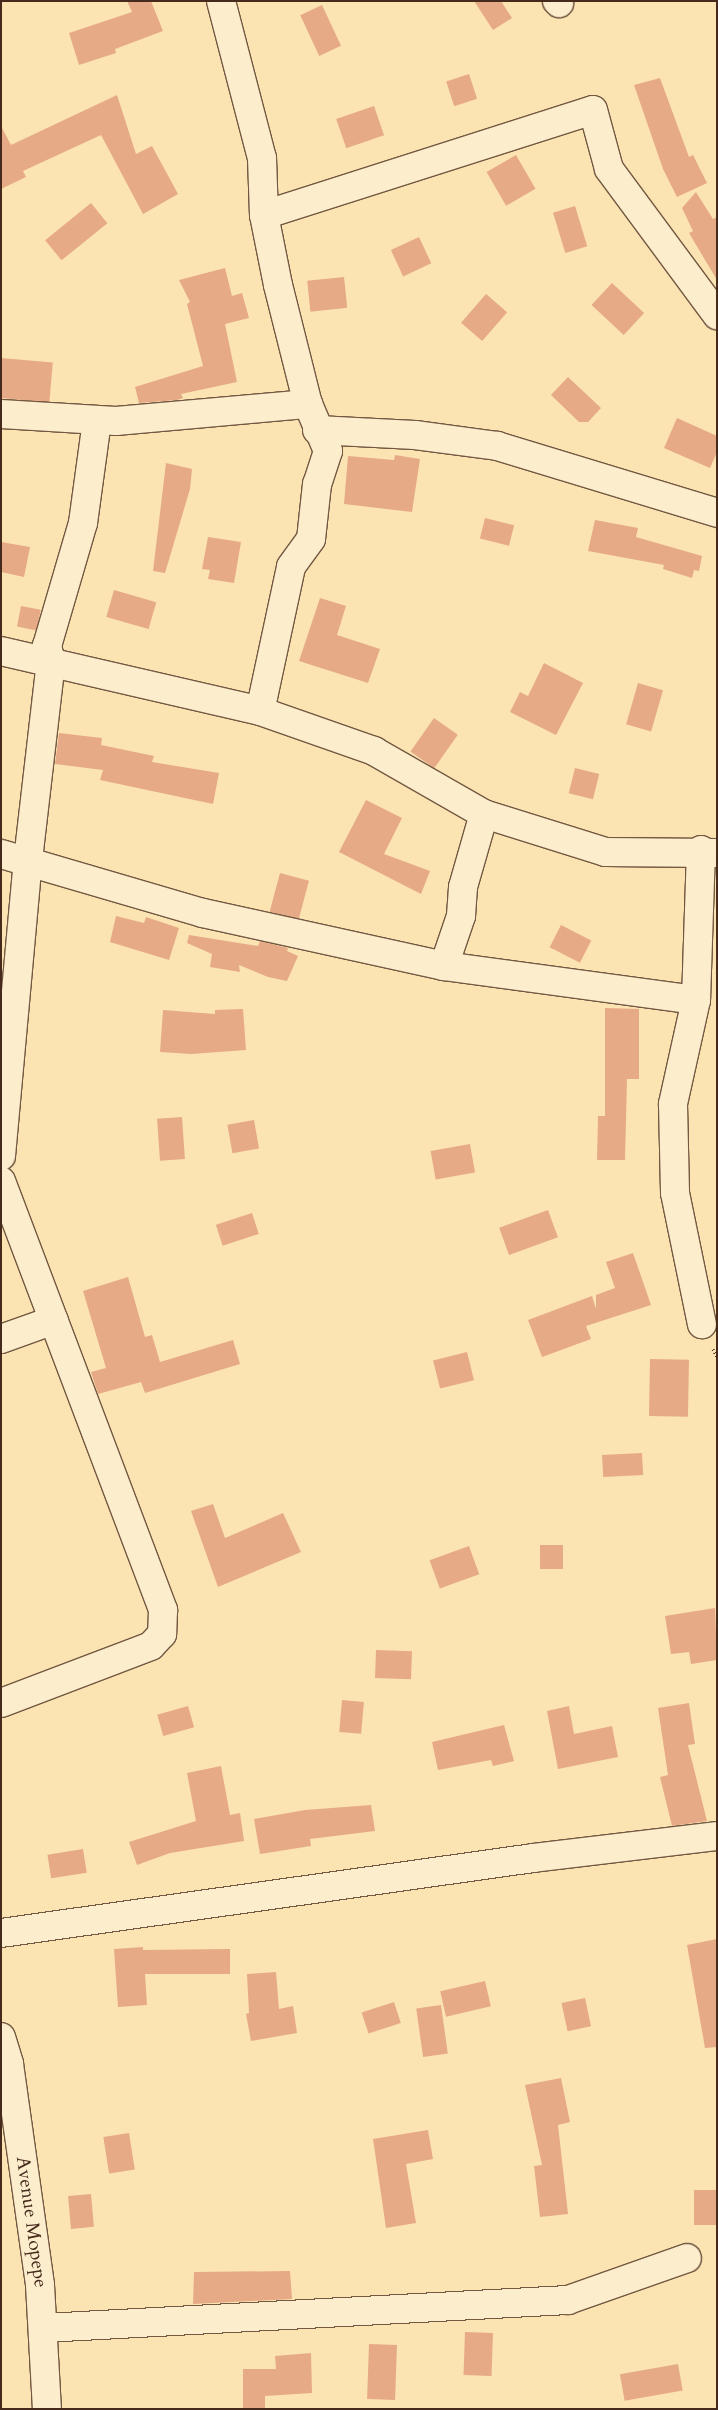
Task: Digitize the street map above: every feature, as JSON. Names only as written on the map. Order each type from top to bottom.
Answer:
[{"type":"street","points":[[221,1],[262,158],[264,215],[308,404],[317,430],[328,451],[317,484],[311,539],[291,567],[260,711]]},
{"type":"street","points":[[264,215],[593,110],[609,168],[717,315]]},
{"type":"street","points":[[1,414],[97,421],[308,404]]},
{"type":"street","points":[[1,1156],[28,860],[51,661],[47,646],[83,523],[97,421]]},
{"type":"street","points":[[317,430],[415,435],[497,446],[717,513]]},
{"type":"street","points":[[1,651],[51,661],[260,711],[374,751],[484,814],[605,852],[709,851],[696,1000],[674,1104],[675,1193],[702,1324]]},
{"type":"street","points":[[444,966],[462,916],[463,887],[484,814]]},
{"type":"street","points":[[1,854],[28,860],[203,913],[444,966],[696,1000]]},
{"type":"street","points":[[1,1181],[162,1610],[162,1634],[151,1646],[1,1703]]},
{"type":"street","points":[[1,1339],[54,1320]]},
{"type":"street","points":[[1,1933],[533,1858],[717,1836]]},
{"type":"street","name":"Avenue Mopepe","points":[[1,2037],[9,2120],[44,2328],[47,2409]]},
{"type":"street","points":[[44,2328],[568,2300],[687,2258]]},
{"type":"building","points":[[127,1],[151,1],[163,31],[115,49],[116,53],[79,65],[69,33],[132,12]]},
{"type":"building","points":[[474,1],[501,1],[512,18],[493,30]]},
{"type":"building","points":[[322,5],[341,46],[319,56],[300,15]]},
{"type":"building","points":[[469,74],[477,99],[454,106],[446,81]]},
{"type":"building","points":[[660,78],[689,157],[693,155],[707,183],[677,197],[663,169],[634,85]]},
{"type":"building","points":[[117,95],[136,154],[152,146],[178,194],[143,214],[101,135],[23,171],[26,177],[1,189],[1,126],[11,145]]},
{"type":"building","points":[[374,106],[384,135],[346,148],[336,119]]},
{"type":"building","points":[[516,155],[536,189],[506,206],[487,172]]},
{"type":"building","points":[[696,192],[713,219],[717,217],[717,280],[689,233],[693,231],[682,208]]},
{"type":"building","points":[[91,203],[107,223],[62,260],[45,240]]},
{"type":"building","points":[[575,206],[587,246],[565,253],[553,213]]},
{"type":"building","points":[[419,237],[431,263],[403,276],[391,250]]},
{"type":"building","points":[[225,268],[232,296],[242,293],[249,318],[225,324],[237,382],[181,394],[183,398],[177,400],[139,403],[135,387],[203,366],[187,304],[190,302],[179,280]]},
{"type":"building","points":[[344,277],[347,308],[310,312],[307,281]]},
{"type":"building","points":[[612,283],[644,313],[624,335],[592,305]]},
{"type":"building","points":[[486,294],[507,312],[482,341],[461,323]]},
{"type":"building","points":[[1,358],[53,363],[49,402],[1,398]]},
{"type":"building","points":[[568,377],[601,408],[588,422],[579,422],[551,395]]},
{"type":"building","points":[[677,418],[717,436],[717,452],[710,468],[664,448]]},
{"type":"building","points":[[395,455],[420,459],[412,512],[344,504],[348,456],[394,460]]},
{"type":"building","points":[[166,463],[192,469],[190,489],[165,573],[153,571]]},
{"type":"building","points":[[485,518],[514,525],[509,546],[480,538]]},
{"type":"building","points":[[595,520],[638,528],[636,537],[702,556],[699,571],[694,570],[692,578],[663,569],[664,565],[588,551]]},
{"type":"building","points":[[208,537],[241,542],[234,583],[208,579],[210,570],[202,569]]},
{"type":"building","points":[[1,542],[30,547],[24,577],[1,572]]},
{"type":"building","points":[[114,590],[156,602],[149,629],[106,617]]},
{"type":"building","points":[[320,598],[346,606],[337,635],[380,649],[368,683],[299,661]]},
{"type":"building","points":[[21,606],[41,610],[37,630],[17,627]]},
{"type":"building","points":[[544,663],[583,683],[556,735],[510,712],[520,692],[528,696]]},
{"type":"building","points":[[638,683],[663,690],[651,732],[626,724]]},
{"type":"building","points":[[434,718],[458,735],[434,768],[410,752]]},
{"type":"building","points":[[59,733],[102,738],[101,745],[154,756],[152,762],[219,773],[213,804],[100,780],[103,770],[55,764]]},
{"type":"building","points":[[575,768],[599,774],[593,799],[569,793]]},
{"type":"building","points":[[366,800],[402,818],[384,854],[430,871],[421,894],[339,852]]},
{"type":"building","points":[[280,873],[309,881],[299,919],[270,912]]},
{"type":"building","points":[[116,916],[144,923],[146,917],[179,928],[169,960],[110,942]]},
{"type":"building","points":[[561,925],[591,940],[580,963],[550,947]]},
{"type":"building","points":[[189,935],[258,946],[260,941],[288,948],[287,951],[298,956],[287,981],[268,977],[239,965],[240,972],[210,967],[212,954],[187,943]]},
{"type":"building","points":[[605,1008],[639,1009],[639,1079],[627,1079],[625,1160],[597,1160],[598,1116],[605,1116]]},
{"type":"building","points":[[243,1009],[246,1050],[191,1054],[160,1052],[163,1010],[215,1014],[215,1010]]},
{"type":"building","points":[[182,1117],[185,1159],[160,1161],[157,1119]]},
{"type":"building","points":[[254,1120],[259,1149],[232,1153],[227,1125]]},
{"type":"building","points":[[470,1144],[475,1173],[436,1180],[431,1151]]},
{"type":"building","points":[[548,1210],[558,1237],[509,1255],[499,1228]]},
{"type":"building","points":[[252,1213],[259,1234],[223,1246],[216,1225]]},
{"type":"building","points":[[633,1253],[651,1305],[586,1326],[591,1339],[542,1357],[528,1320],[592,1296],[596,1309],[596,1295],[615,1288],[606,1262]]},
{"type":"building","points":[[128,1277],[145,1337],[152,1335],[160,1362],[233,1340],[240,1364],[145,1393],[141,1382],[98,1394],[91,1372],[106,1368],[83,1291]]},
{"type":"building","points":[[467,1352],[474,1380],[440,1389],[433,1360]]},
{"type":"building","points":[[650,1359],[689,1360],[688,1417],[649,1416]]},
{"type":"building","points":[[642,1453],[643,1475],[603,1477],[602,1455]]},
{"type":"building","points":[[213,1504],[225,1538],[283,1513],[301,1552],[218,1587],[191,1511]]},
{"type":"building","points":[[540,1545],[563,1545],[563,1569],[540,1569]]},
{"type":"building","points":[[469,1546],[479,1574],[440,1589],[430,1560]]},
{"type":"building","points":[[715,1608],[717,1660],[691,1664],[689,1652],[671,1654],[665,1616]]},
{"type":"building","points":[[376,1650],[412,1651],[411,1679],[375,1678]]},
{"type":"building","points":[[342,1700],[364,1702],[361,1734],[339,1732]]},
{"type":"building","points":[[689,1703],[695,1744],[688,1745],[707,1821],[672,1826],[660,1777],[668,1775],[658,1708]]},
{"type":"building","points":[[188,1706],[194,1727],[163,1736],[157,1715]]},
{"type":"building","points":[[569,1706],[574,1734],[612,1726],[618,1757],[558,1769],[547,1711]]},
{"type":"building","points":[[504,1725],[514,1761],[493,1766],[491,1760],[438,1770],[432,1742]]},
{"type":"building","points":[[221,1766],[230,1815],[240,1813],[244,1841],[170,1853],[137,1865],[129,1842],[196,1821],[187,1773]]},
{"type":"building","points":[[371,1805],[375,1831],[310,1839],[311,1846],[260,1854],[254,1819],[305,1810]]},
{"type":"building","points":[[83,1849],[87,1873],[51,1878],[47,1855]]},
{"type":"building","points":[[717,1939],[717,2047],[705,2048],[687,1945]]},
{"type":"building","points":[[143,1947],[143,1950],[230,1949],[230,1974],[145,1974],[147,2005],[118,2007],[114,1949]]},
{"type":"building","points":[[276,1972],[279,2009],[293,2006],[297,2033],[251,2041],[246,2014],[249,2013],[247,1974]]},
{"type":"building","points":[[485,1981],[491,2006],[446,2017],[440,1991]]},
{"type":"building","points":[[585,1998],[591,2026],[568,2031],[562,2003]]},
{"type":"building","points":[[394,2002],[401,2023],[368,2033],[362,2013]]},
{"type":"building","points":[[441,2005],[448,2054],[423,2057],[416,2008]]},
{"type":"building","points":[[561,2078],[570,2122],[558,2125],[568,2214],[540,2217],[534,2166],[542,2165],[525,2085]]},
{"type":"building","points":[[428,2130],[433,2159],[406,2164],[416,2223],[386,2228],[373,2139]]},
{"type":"building","points":[[129,2133],[135,2170],[109,2174],[103,2137]]},
{"type":"building","points":[[694,2190],[717,2190],[717,2225],[694,2225]]},
{"type":"building","points":[[91,2194],[94,2227],[71,2229],[68,2196]]},
{"type":"building","points":[[290,2271],[292,2299],[193,2304],[194,2272]]},
{"type":"building","points":[[465,2332],[493,2333],[491,2376],[463,2375]]},
{"type":"building","points":[[369,2344],[397,2345],[395,2400],[367,2399]]},
{"type":"building","points":[[311,2353],[312,2393],[265,2396],[265,2409],[243,2409],[243,2369],[276,2369],[275,2356]]},
{"type":"building","points":[[678,2364],[683,2391],[625,2401],[620,2374]]}]
